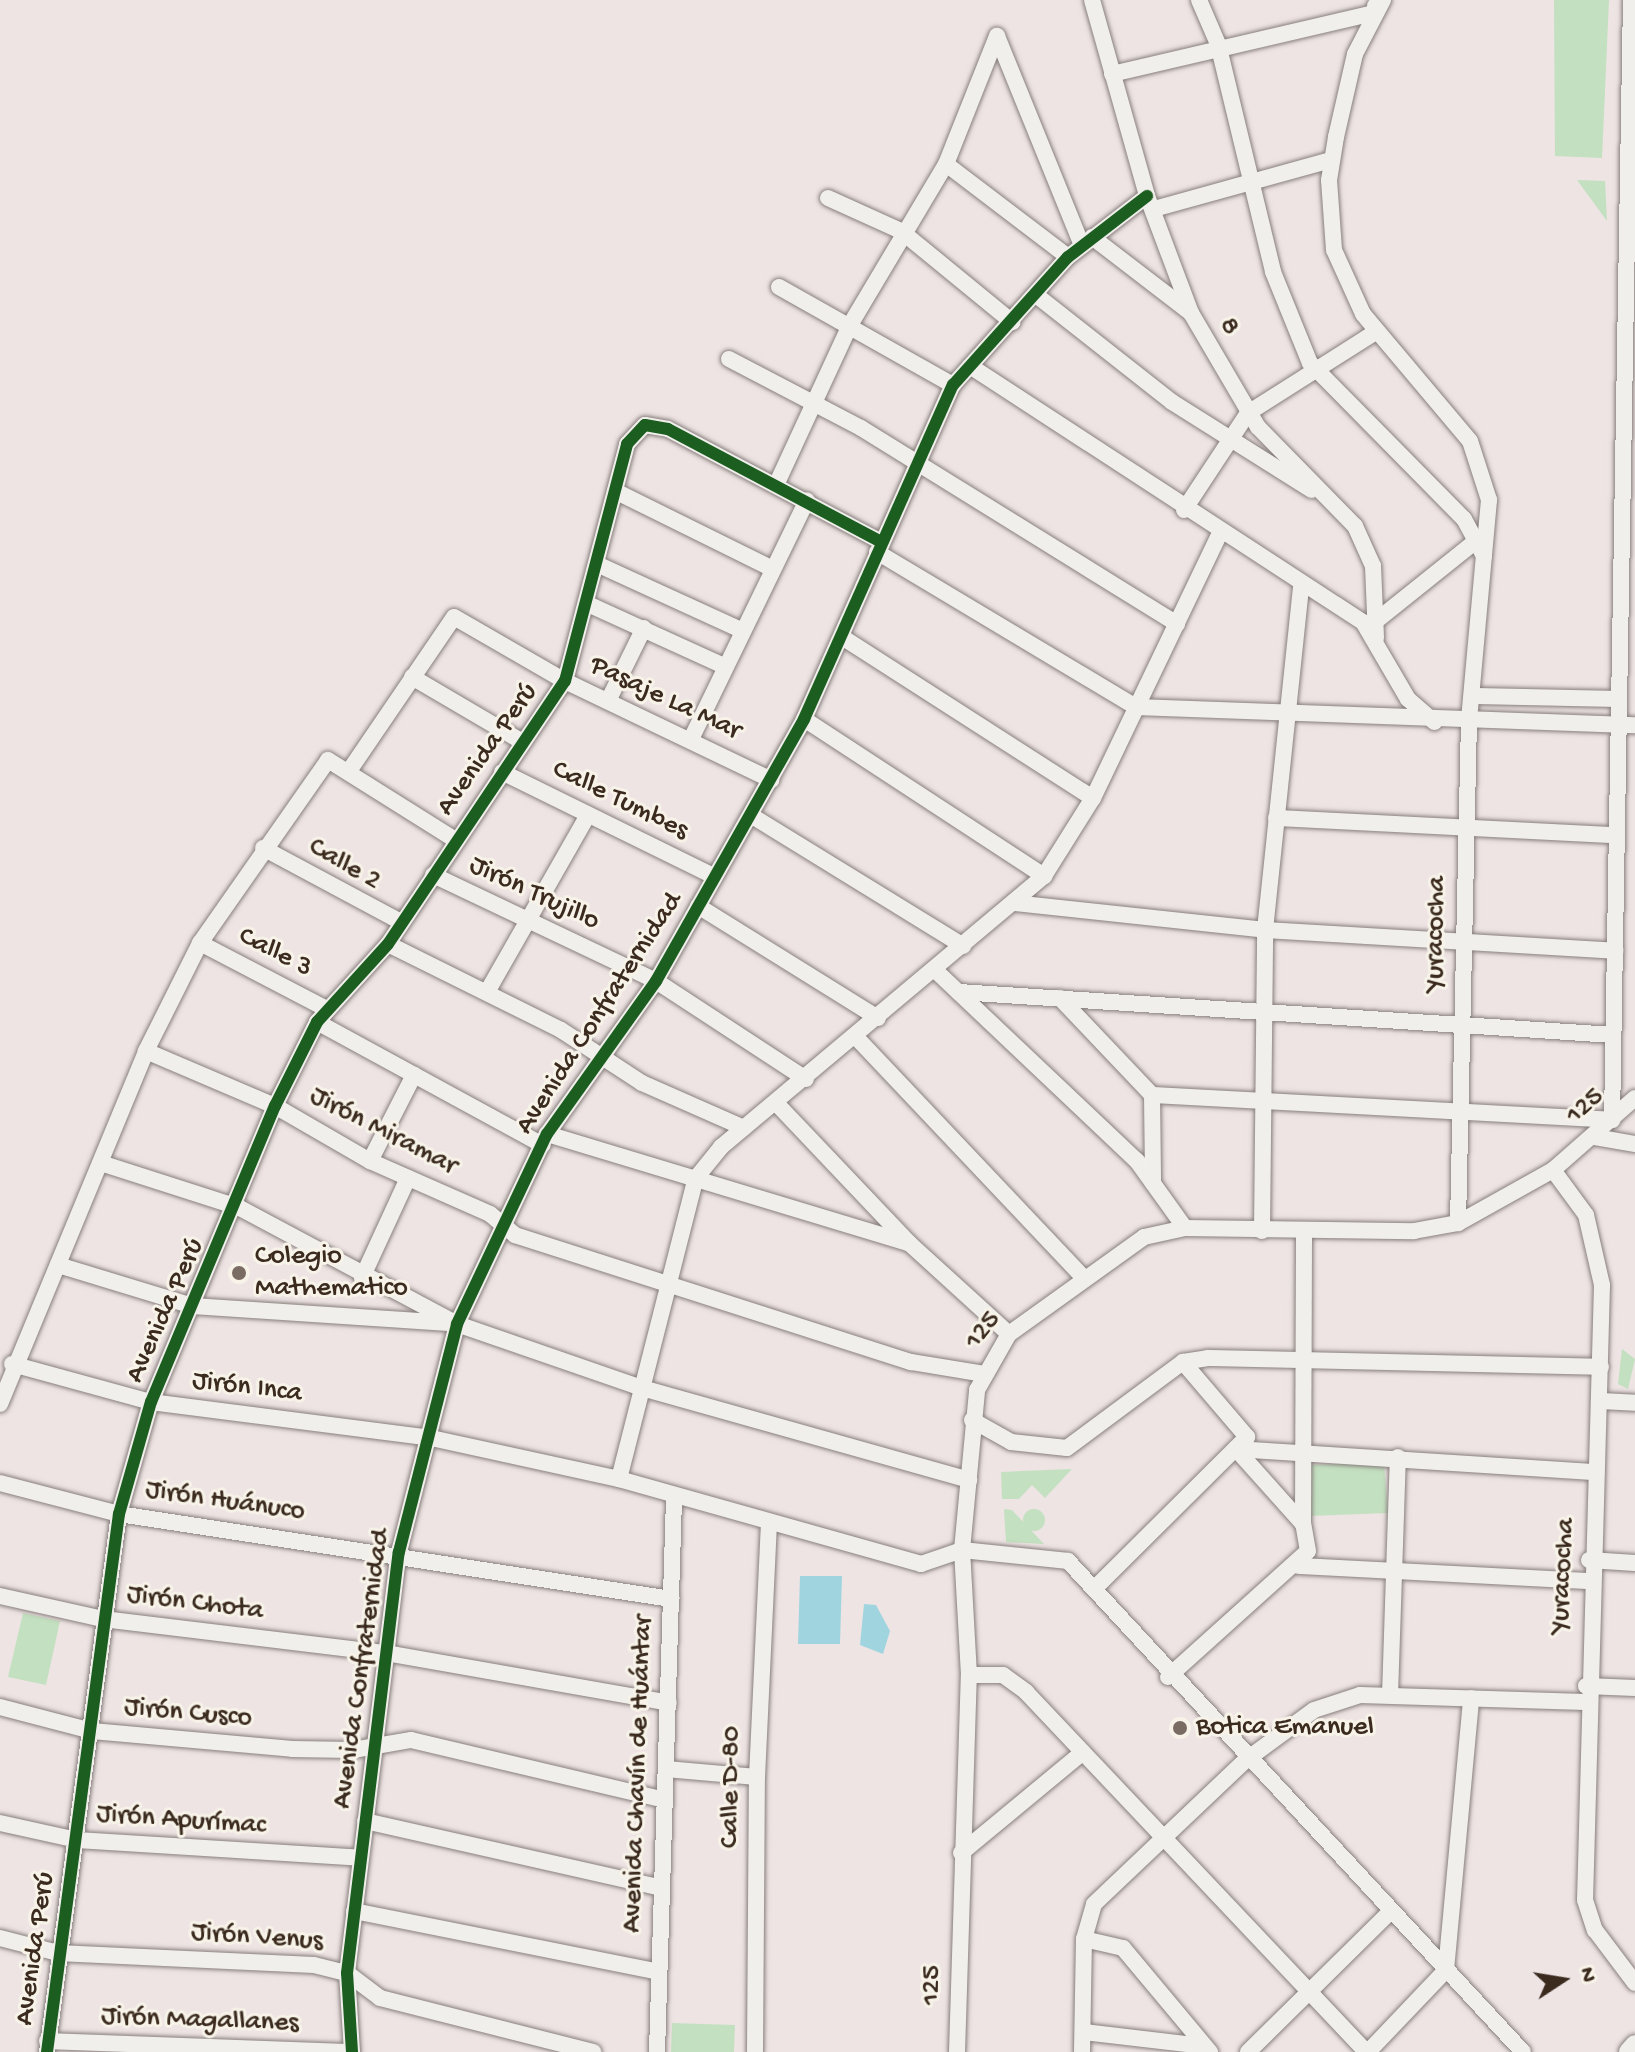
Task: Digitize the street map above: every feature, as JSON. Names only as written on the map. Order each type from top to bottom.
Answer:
[{"type":"main road","points":[[1629,2052],[1635,2045]]},
{"type":"street","name":"8","points":[[1092,0],[1151,202],[1191,313],[1248,413],[1341,509],[1373,566],[1376,630]]},
{"type":"street","points":[[1199,0],[1218,44],[1273,272],[1318,372],[1403,454],[1476,541],[1485,558]]},
{"type":"street","points":[[1060,998],[1152,1095],[1263,1103],[1460,1108],[1612,1120],[1617,835],[1627,724],[1619,699],[1627,529],[1631,0]]},
{"type":"street","points":[[1112,74],[1377,4]]},
{"type":"street","name":"Yuracocha","points":[[1377,4],[1355,54],[1331,160],[1334,250],[1348,289],[1377,331],[1477,456],[1489,500],[1476,696],[1469,719],[1458,1223]]},
{"type":"street","points":[[1191,313],[1087,241],[997,36],[946,164],[901,231],[850,325],[810,404],[777,483],[1136,707],[1434,722],[1469,719],[1627,724]]},
{"type":"street","name":"Avenida Confraternidad","points":[[352,2052],[347,1973],[399,1552],[431,1438],[457,1324],[545,1139],[601,1053],[656,981],[772,780],[842,637],[914,461],[953,385],[1068,257],[1087,241],[1151,202],[1331,160]]},
{"type":"street","points":[[946,164],[1068,257]]},
{"type":"street","points":[[828,198],[901,231],[1012,322]]},
{"type":"street","points":[[779,287],[953,385]]},
{"type":"street","points":[[1036,295],[1159,393],[1341,509]]},
{"type":"street","points":[[1184,510],[1248,413],[1318,372],[1377,331]]},
{"type":"street","points":[[729,359],[914,461],[1177,624]]},
{"type":"street","points":[[970,366],[1219,535],[1376,630],[1408,699],[1434,722]]},
{"type":"street","name":"Avenida Perú","points":[[47,2047],[119,1514],[151,1402],[238,1207],[275,1106],[322,1016],[388,944],[454,839],[565,681],[590,605],[627,444],[645,425],[777,483]]},
{"type":"street","points":[[615,491],[773,569]]},
{"type":"street","points":[[692,737],[807,500]]},
{"type":"street","points":[[619,1479],[665,1283],[696,1178],[744,1128],[778,1105],[1044,876],[1093,798],[1219,535]]},
{"type":"street","points":[[1376,630],[1476,541]]},
{"type":"street","points":[[599,565],[743,631]]},
{"type":"street","points":[[1262,1231],[1265,930],[1301,585]]},
{"type":"street","points":[[590,605],[726,667]]},
{"type":"street","name":"Pasaje La Mar","points":[[412,677],[454,617],[565,681],[692,737],[772,780]]},
{"type":"street","points":[[609,699],[644,628]]},
{"type":"street","points":[[842,637],[1093,798]]},
{"type":"street","points":[[349,771],[412,677],[523,742]]},
{"type":"street","points":[[1476,696],[1619,699]]},
{"type":"street","points":[[804,719],[1044,876]]},
{"type":"street","points":[[0,1404],[12,1364],[104,1164],[146,1051],[200,943],[263,848],[328,760],[454,839]]},
{"type":"street","name":"Calle Tumbes","points":[[502,772],[715,877]]},
{"type":"street","points":[[487,992],[588,815]]},
{"type":"street","points":[[752,816],[963,946]]},
{"type":"street","points":[[1276,818],[1617,835]]},
{"type":"street","name":"Calle 2","points":[[263,848],[401,922]]},
{"type":"street","name":"Jirón Trujillo","points":[[433,875],[656,981],[806,1079]]},
{"type":"street","points":[[1014,903],[1265,930],[1615,951]]},
{"type":"street","points":[[698,906],[878,1018]]},
{"type":"street","name":"Calle 3","points":[[200,943],[414,1075],[545,1139],[696,1178],[909,1243]]},
{"type":"street","points":[[388,944],[601,1053],[642,1083],[744,1128]]},
{"type":"street","points":[[936,971],[1153,1183],[1185,1228]]},
{"type":"street","points":[[959,992],[1462,1021],[1613,1035]]},
{"type":"street","points":[[855,1036],[1082,1276]]},
{"type":"street","name":"Jirón Miramar","points":[[146,1051],[275,1106],[370,1161],[490,1214],[504,1229],[911,1362],[984,1374]]},
{"type":"street","points":[[370,1161],[414,1075]]},
{"type":"street","points":[[1152,1095],[1153,1183]]},
{"type":"street","name":"125","points":[[957,2052],[969,1675],[962,1550],[972,1420],[984,1374],[1009,1334],[1082,1276],[1144,1237],[1185,1228],[1414,1231],[1458,1223],[1553,1170],[1595,1137],[1635,1098]]},
{"type":"street","points":[[778,1105],[909,1243],[1009,1334]]},
{"type":"street","points":[[1595,1137],[1635,1144]]},
{"type":"street","points":[[104,1164],[238,1207],[362,1278],[457,1324],[642,1388],[969,1480]]},
{"type":"street","name":"Yuracocha","points":[[1553,1170],[1580,1203],[1599,1253],[1601,1401],[1589,1560],[1585,1694],[1585,1900],[1595,1930],[1635,1983]]},
{"type":"street","points":[[362,1278],[408,1178]]},
{"type":"street","points":[[1303,1524],[1304,1231]]},
{"type":"street","points":[[58,1265],[193,1306],[457,1324]]},
{"type":"street","points":[[972,1420],[1011,1442],[1067,1448],[1183,1362],[1303,1360],[1601,1367]]},
{"type":"street","points":[[1094,1589],[1236,1449],[1246,1431],[1183,1362]]},
{"type":"street","name":"Jirón Inca","points":[[12,1364],[151,1402],[431,1438],[619,1479],[674,1498],[921,1564],[962,1550]]},
{"type":"street","points":[[1601,1401],[1635,1403]]},
{"type":"street","points":[[1236,1449],[1596,1472]]},
{"type":"street","points":[[1168,1677],[1299,1566],[1311,1537],[1236,1449]]},
{"type":"street","points":[[1390,1695],[1397,1573],[1398,1457]]},
{"type":"street","name":"Jirón Huánuco","points":[[0,1483],[119,1514],[399,1552],[671,1599]]},
{"type":"street","name":"Avenida Chavín de Huántar","points":[[657,2052],[674,1498]]},
{"type":"street","name":"Calle D-80","points":[[755,2052],[757,1777],[769,1524]]},
{"type":"street","points":[[962,1550],[1057,1558],[1094,1589],[1168,1677],[1523,2052]]},
{"type":"street","points":[[1589,1560],[1635,1563]]},
{"type":"street","points":[[1299,1566],[1589,1581]]},
{"type":"street","name":"Jirón Chota","points":[[0,1596],[103,1619],[386,1653],[669,1703]]},
{"type":"street","points":[[969,1675],[1012,1679],[1368,2052],[1446,1970],[1471,1698]]},
{"type":"street","points":[[1082,2052],[1084,1939],[1094,1904],[1246,1760],[1326,1702],[1390,1695],[1471,1698],[1585,1694],[1635,1688]]},
{"type":"street","name":"Jirón Cusco","points":[[0,1707],[92,1731],[292,1749],[374,1747],[411,1740],[665,1800]]},
{"type":"street","points":[[961,1853],[1083,1752]]},
{"type":"street","points":[[666,1769],[757,1777]]},
{"type":"street","points":[[365,1821],[662,1888]]},
{"type":"street","name":"Jirón Apurímac","points":[[0,1823],[77,1840],[360,1858]]},
{"type":"street","points":[[354,1911],[659,1972]]},
{"type":"street","points":[[1248,2052],[1391,1911]]},
{"type":"street","name":"Jirón Venus","points":[[0,1938],[58,1953],[314,1965],[347,1973],[380,1998],[593,2052]]},
{"type":"street","points":[[1084,1939],[1123,1948],[1207,2049]]},
{"type":"street","points":[[1084,2032],[1207,2049]]},
{"type":"street","name":"Jirón Magallanes","points":[[47,2047],[352,2052]]},
{"type":"green space","points":[[1554,0],[1609,0],[1602,158],[1555,156]]},
{"type":"green space","points":[[1577,180],[1605,181],[1607,221]]},
{"type":"green space","points":[[1622,1349],[1635,1359],[1628,1389],[1618,1384]]},
{"type":"green space","points":[[1384,1463],[1388,1513],[1309,1516],[1306,1465]]},
{"type":"green space","points":[[1072,1469],[1045,1498],[1032,1485],[1019,1499],[1002,1499],[1001,1472]]},
{"type":"green space","points":[[1004,1509],[1012,1510],[1044,1544],[1006,1542]]},
{"type":"green space","points":[[1034,1509],[1042,1512],[1045,1520],[1042,1528],[1034,1531],[1026,1528],[1023,1520],[1026,1512]]},
{"type":"green space","points":[[23,1613],[60,1621],[46,1685],[8,1677]]},
{"type":"green space","points":[[672,2023],[735,2025],[734,2052],[671,2052]]},
{"type":"water","points":[[800,1576],[842,1576],[840,1644],[798,1644]]},
{"type":"water","points":[[864,1604],[876,1605],[890,1631],[883,1654],[860,1645]]},
{"type":"cycle path","points":[[352,2052],[347,1973],[399,1552],[457,1324],[547,1134],[656,981],[804,719],[953,385],[1068,257],[1147,196]]},
{"type":"cycle path","points":[[47,2052],[119,1514],[151,1402],[275,1106],[317,1022],[388,944],[565,681],[627,444],[645,425],[668,429],[881,542]]},
{"type":"place","name":"Colegio Mathematico","points":[[239,1273]]},
{"type":"place","name":"Botica Emanuel","points":[[1180,1728]]}]
